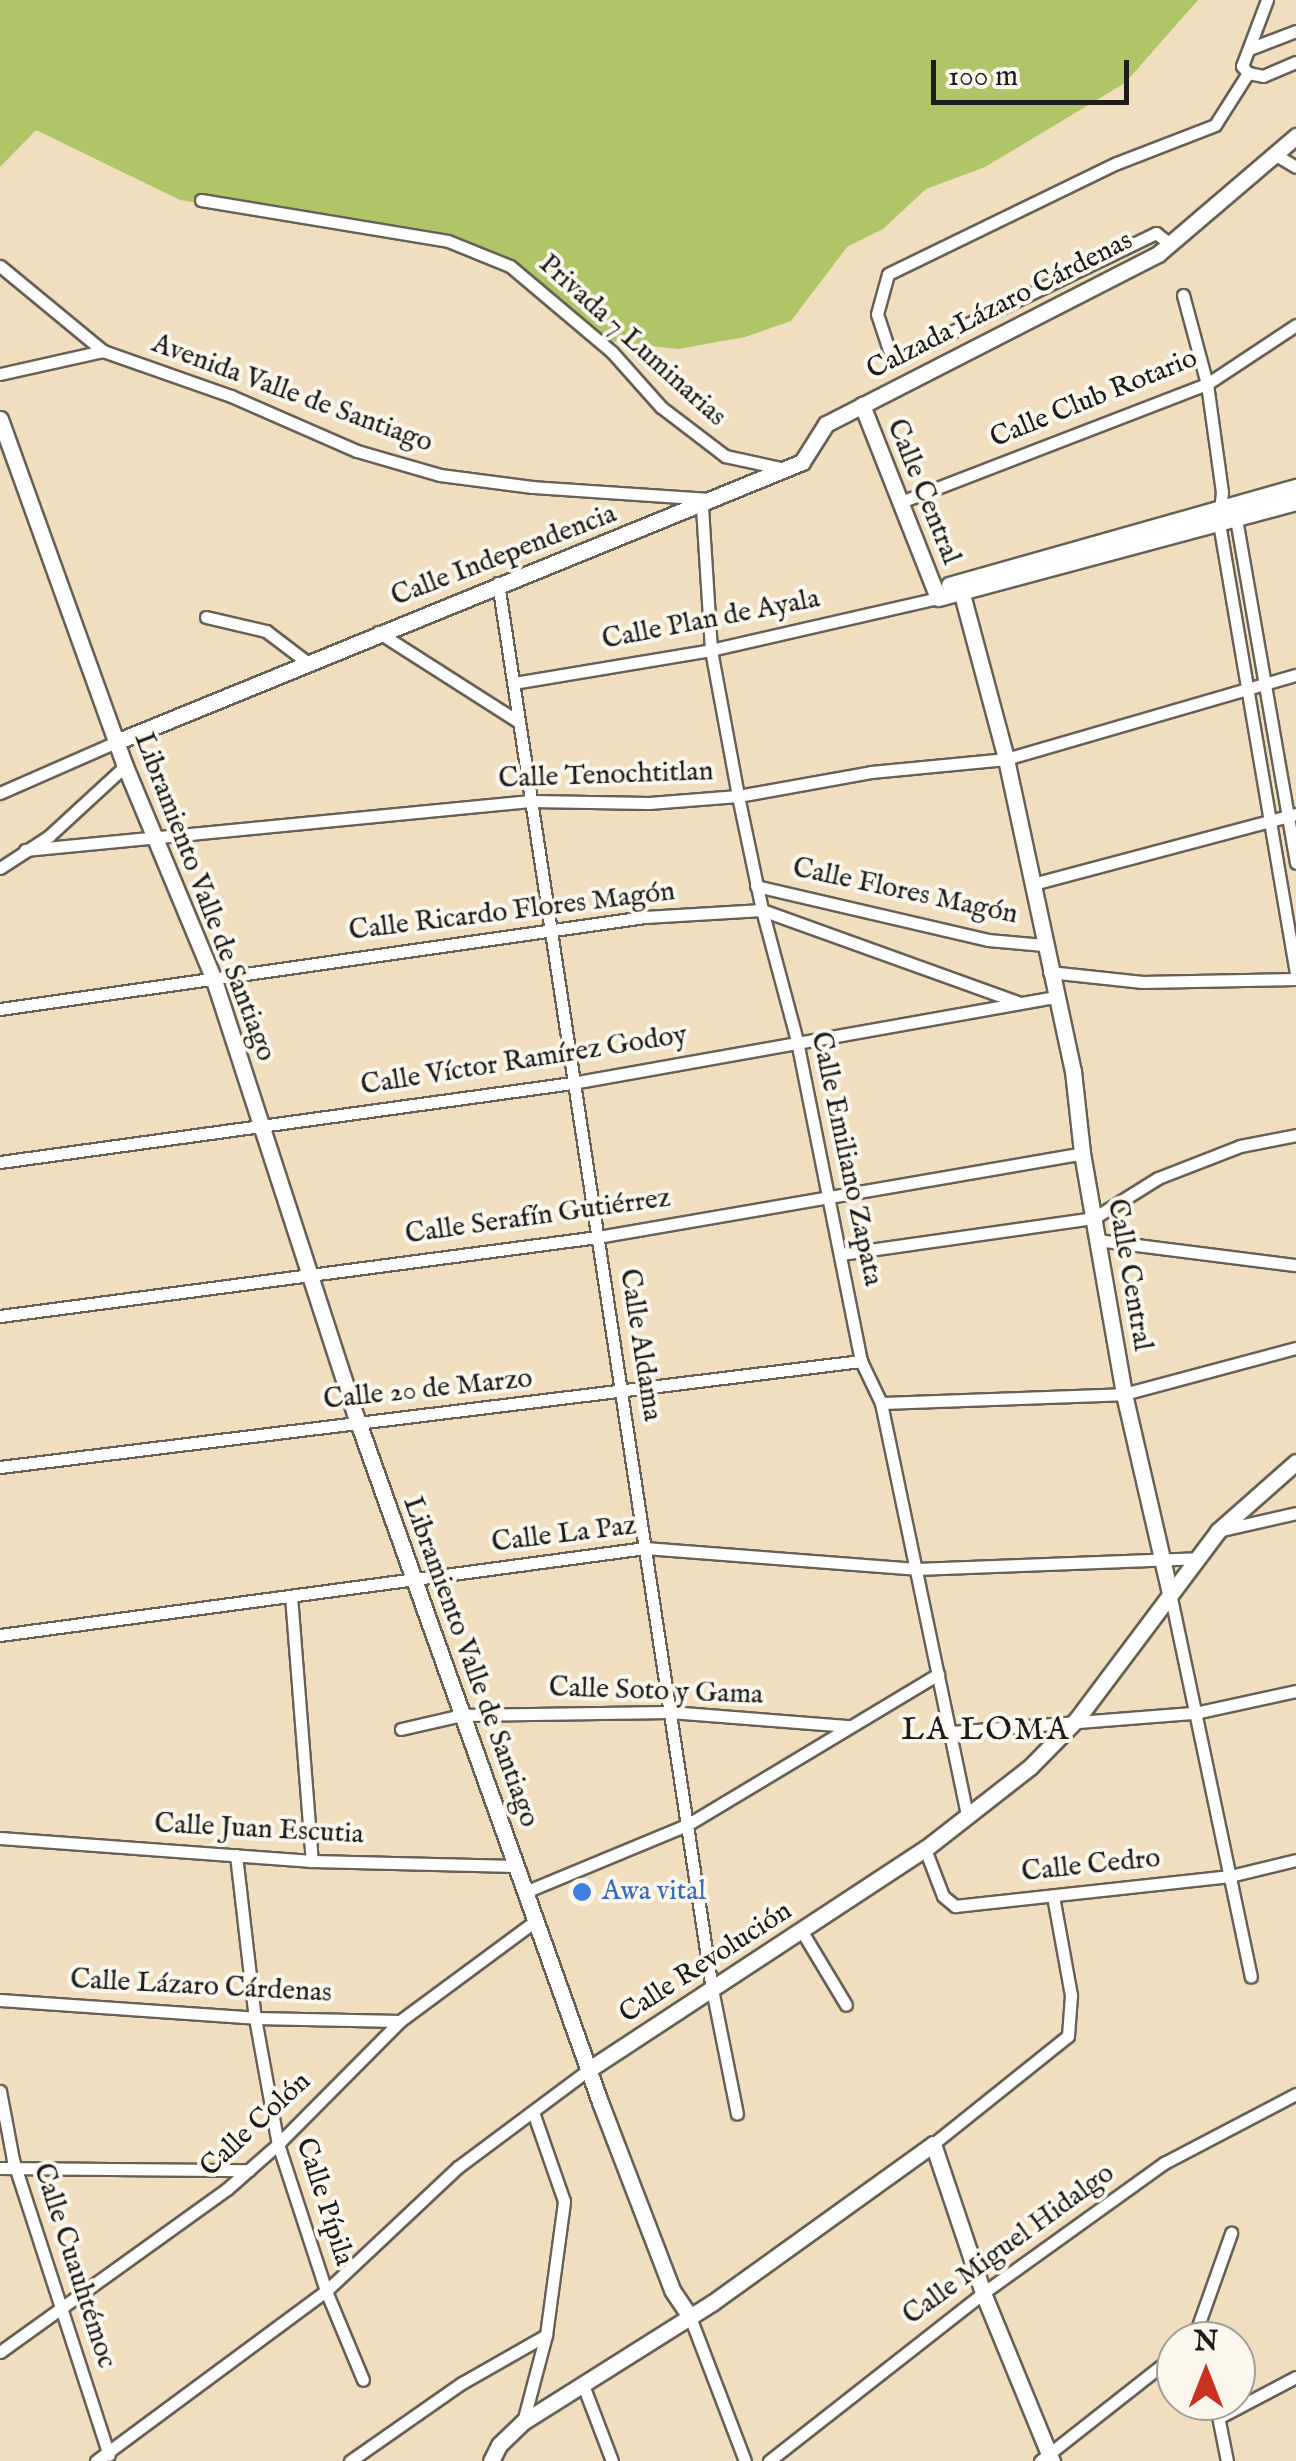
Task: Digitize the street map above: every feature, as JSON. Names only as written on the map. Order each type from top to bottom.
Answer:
[{"type":"street","points":[[1267,0],[1242,66],[1248,73],[1263,76],[1296,62]]},
{"type":"street","points":[[1249,49],[1296,31]]},
{"type":"street","points":[[1170,244],[1156,233],[900,357],[892,356],[877,314],[888,274],[1117,163],[1215,125],[1248,73]]},
{"type":"street","name":"Calzada Lázaro Cárdenas","points":[[710,503],[802,462],[826,424],[1158,254],[1296,136]]},
{"type":"street","points":[[1276,155],[1296,167]]},
{"type":"street","name":"Privada 7 Luminarias","points":[[201,200],[448,240],[510,266],[612,352],[661,407],[725,456],[785,470]]},
{"type":"street","name":"Avenida Valle de Santiago","points":[[0,266],[104,351],[231,396],[357,450],[440,475],[532,488],[710,503]]},
{"type":"street","points":[[1183,295],[1207,384],[1222,492],[1266,683],[1292,815],[1296,863]]},
{"type":"street","name":"Calle Club Rotario","points":[[901,502],[1207,384],[1296,324]]},
{"type":"street","points":[[0,374],[104,351]]},
{"type":"street","name":"Calle Central","points":[[862,405],[936,594]]},
{"type":"street","name":"Libramiento Valle de Santiago","points":[[0,419],[125,766],[213,977],[358,1422],[588,2070],[672,2290],[690,2317]]},
{"type":"street","name":"Calle Plan de Ayala","points":[[1227,515],[1296,487]]},
{"type":"street","name":"Calle Plan de Ayala","points":[[514,683],[712,650],[917,602],[1227,515],[1296,502]]},
{"type":"street","name":"Calle Independencia","points":[[310,665],[378,632],[498,583],[710,503]]},
{"type":"street","name":"Calle Emiliano Zapata","points":[[710,503],[712,650],[738,796],[756,886],[798,1041],[860,1362],[881,1404],[967,1816]]},
{"type":"street","points":[[1049,972],[1142,982],[1296,977],[1246,688],[1227,515]]},
{"type":"street","name":"Calle Aldama","points":[[498,583],[712,1989],[737,2114]]},
{"type":"street","name":"Calle Central","points":[[960,588],[1006,759],[1034,884],[1072,1071],[1082,1153],[1124,1394],[1251,1977]]},
{"type":"street","points":[[206,617],[266,631],[310,665]]},
{"type":"street","points":[[378,632],[519,722]]},
{"type":"street","points":[[0,793],[310,665]]},
{"type":"street","name":"Calle Tenochtitlan","points":[[25,850],[531,801],[649,804],[738,796],[871,772],[1006,759],[1296,674]]},
{"type":"street","points":[[0,868],[49,836],[125,766]]},
{"type":"street","points":[[1034,884],[1292,815]]},
{"type":"street","name":"Calle Flores Magón","points":[[756,886],[988,940],[1044,945]]},
{"type":"street","name":"Calle Ricardo Flores Magón","points":[[0,1009],[645,917],[762,910],[1018,1002]]},
{"type":"street","name":"Calle Víctor Ramírez Godoy","points":[[0,1162],[572,1083],[1054,997]]},
{"type":"street","points":[[841,1254],[1094,1218],[1158,1178],[1240,1146],[1296,1135]]},
{"type":"street","name":"Calle Serafín Gutiérrez","points":[[0,1316],[598,1238],[1082,1153]]},
{"type":"street","points":[[1097,1240],[1296,1265]]},
{"type":"street","points":[[881,1404],[1124,1394],[1296,1348]]},
{"type":"street","name":"Calle 20 de Marzo","points":[[0,1467],[860,1362]]},
{"type":"street","name":"Calle Revolución","points":[[96,2461],[326,2291],[458,2167],[588,2070],[926,1848],[1030,1767],[1077,1719],[1218,1530],[1296,1462]]},
{"type":"street","points":[[1218,1530],[1296,1512]]},
{"type":"street","name":"Calle La Paz","points":[[0,1635],[645,1548],[916,1569],[1198,1558]]},
{"type":"street","points":[[291,1596],[312,1861]]},
{"type":"street","points":[[525,1892],[687,1824],[938,1674]]},
{"type":"street","points":[[951,1732],[1077,1719],[1195,1713],[1296,1691]]},
{"type":"street","name":"Calle Soto y Gama","points":[[401,1729],[462,1714],[670,1712],[848,1726]]},
{"type":"street","name":"Calle Juan Escutia","points":[[0,1838],[312,1861],[516,1866]]},
{"type":"street","name":"Calle Cedro","points":[[926,1848],[943,1896],[956,1906],[1230,1876],[1296,1860]]},
{"type":"street","name":"Calle Pípila","points":[[236,1855],[255,2018],[278,2144],[326,2291],[362,2380]]},
{"type":"street","points":[[491,2461],[499,2444],[522,2422],[690,2317],[933,2144],[1068,2036],[1070,1995],[1052,1896]]},
{"type":"street","name":"Calle Colón","points":[[0,2352],[249,2170],[400,2020],[535,1921]]},
{"type":"street","points":[[801,1930],[846,2005]]},
{"type":"street","name":"Calle Lázaro Cárdenas","points":[[0,2000],[255,2018],[400,2020]]},
{"type":"street","name":"Calle Cuauhtémoc","points":[[0,2091],[6,2170],[63,2306],[109,2455]]},
{"type":"street","name":"Calle Miguel Hidalgo","points":[[769,2461],[983,2292],[1164,2162],[1296,2094]]},
{"type":"street","points":[[522,2422],[546,2335],[564,2201],[532,2112]]},
{"type":"street","points":[[933,2144],[983,2292],[1047,2459],[1156,2370]]},
{"type":"street","points":[[6,2170],[249,2170]]},
{"type":"street","points":[[1200,2321],[1232,2233]]},
{"type":"street","points":[[690,2317],[745,2461]]},
{"type":"street","points":[[350,2461],[462,2383],[546,2335]]},
{"type":"street","points":[[1256,2398],[1296,2377]]},
{"type":"street","points":[[584,2385],[612,2461]]},
{"type":"street","points":[[1221,2421],[1227,2461]]},
{"type":"street","points":[[499,2444],[504,2461]]},
{"type":"green space","points":[[0,0],[1198,0],[1125,83],[985,167],[926,189],[883,229],[847,247],[791,321],[745,337],[678,349],[592,339],[493,259],[377,233],[180,200],[36,130],[0,167]]},
{"type":"place","name":"Awa vital","points":[[582,1892]]},
{"type":"district","name":"LA LOMA","points":[[986,1731]]}]
